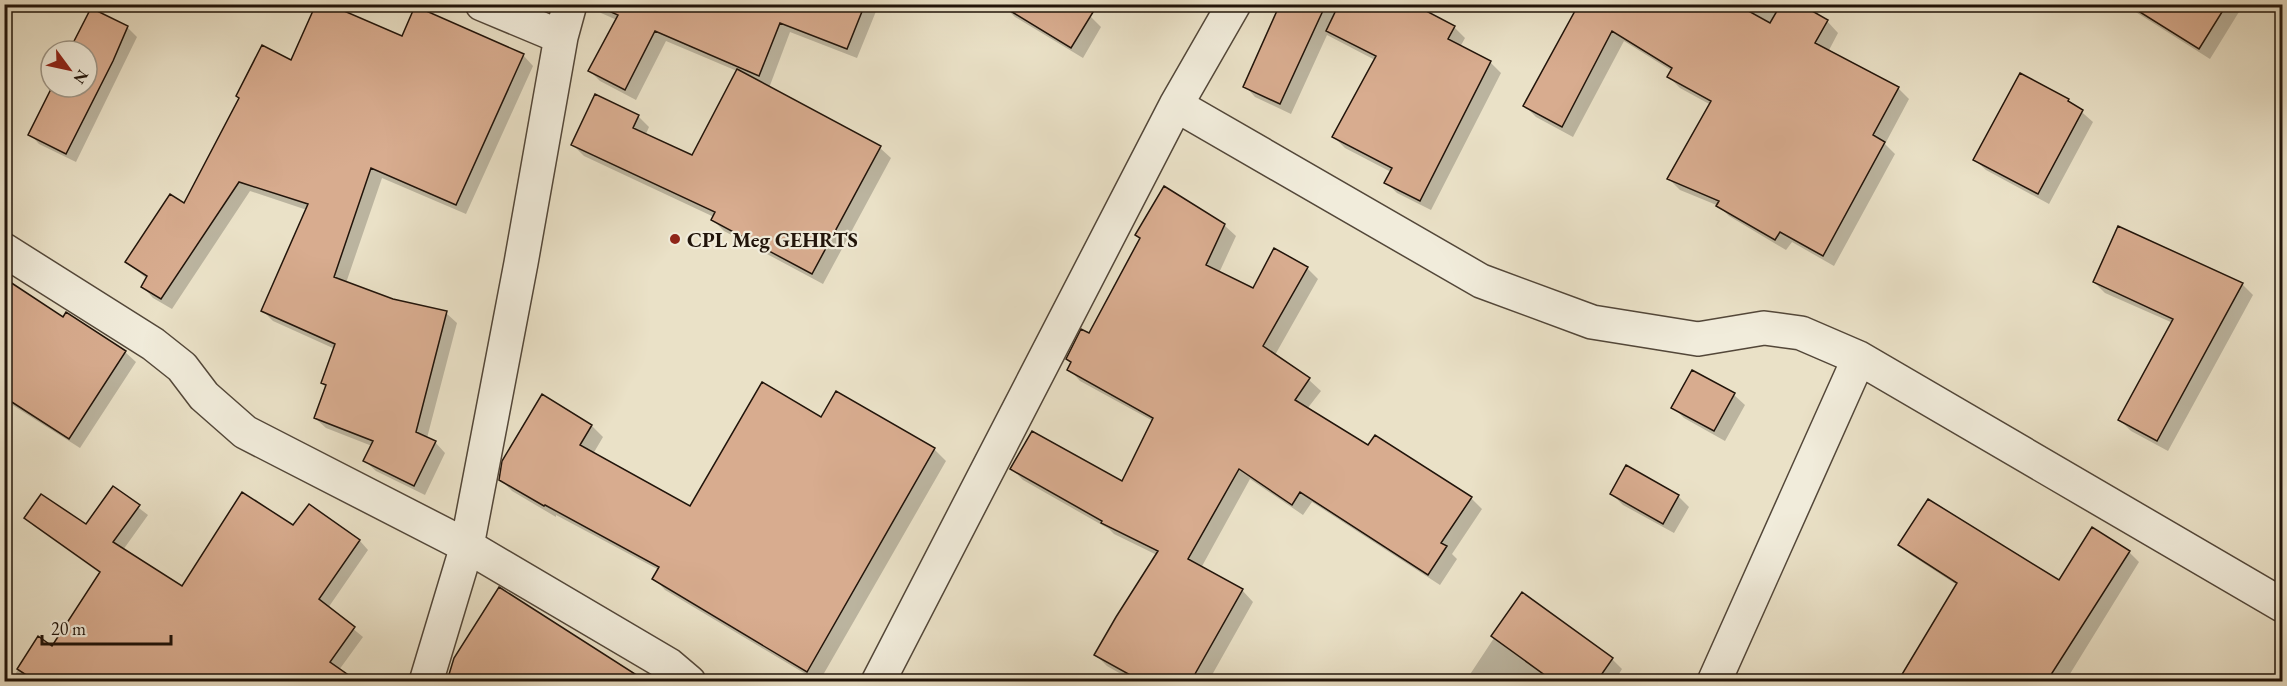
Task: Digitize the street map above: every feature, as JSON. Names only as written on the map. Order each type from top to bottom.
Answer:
[{"type":"street","points":[[482,4],[561,37]]},
{"type":"street","points":[[426,681],[466,546],[521,263],[561,37],[570,4]]},
{"type":"street","points":[[878,681],[1176,105],[1234,4]]},
{"type":"street","points":[[1176,105],[1481,281],[1592,322],[1698,339],[1764,328],[1801,333],[1859,358],[2283,604]]},
{"type":"street","points":[[4,249],[153,344],[182,367],[204,396],[245,432],[466,546],[669,665],[689,681]]},
{"type":"street","points":[[1714,681],[1859,358]]},
{"type":"building","points":[[316,4],[328,4],[402,36],[415,6],[524,54],[456,205],[371,168],[334,277],[393,299],[447,311],[416,432],[436,441],[414,486],[363,461],[373,441],[314,418],[326,385],[321,383],[335,344],[261,311],[308,204],[239,182],[161,299],[141,287],[147,276],[125,262],[170,194],[184,203],[239,98],[236,96],[262,45],[291,60]]},
{"type":"building","points":[[593,4],[865,4],[847,49],[780,23],[759,76],[655,31],[625,90],[588,71],[618,15]]},
{"type":"building","points":[[999,4],[1098,4],[1071,48]]},
{"type":"building","points":[[1280,4],[1326,4],[1280,104],[1243,87]]},
{"type":"building","points":[[1339,4],[1413,4],[1455,26],[1448,39],[1491,61],[1420,201],[1384,183],[1392,168],[1332,137],[1376,56],[1326,31]]},
{"type":"building","points":[[1568,4],[1736,4],[1770,23],[1781,4],[1800,4],[1828,20],[1815,43],[1899,87],[1873,135],[1885,142],[1823,256],[1780,232],[1775,240],[1716,206],[1719,201],[1667,179],[1711,101],[1667,77],[1672,68],[1612,31],[1562,127],[1523,106],[1576,9]]},
{"type":"building","points":[[2127,4],[2227,4],[2199,49]]},
{"type":"building","points":[[91,8],[128,26],[99,89],[99,39],[75,39]]},
{"type":"building","points":[[737,69],[881,146],[812,274],[711,220],[715,212],[571,145],[595,94],[639,115],[633,128],[692,155]]},
{"type":"building","points":[[2020,73],[2069,99],[2068,101],[2083,110],[2038,194],[1973,160]]},
{"type":"building","points":[[46,99],[94,99],[66,154],[28,135]]},
{"type":"building","points":[[1164,186],[1225,224],[1206,265],[1253,288],[1274,248],[1308,267],[1263,346],[1310,378],[1295,400],[1368,445],[1375,435],[1472,497],[1441,543],[1447,546],[1428,575],[1300,492],[1292,505],[1239,469],[1188,559],[1243,589],[1191,681],[1141,681],[1094,655],[1158,551],[1101,523],[1102,521],[1010,469],[1032,431],[1122,481],[1153,418],[1067,370],[1071,362],[1066,359],[1081,329],[1089,333],[1140,238],[1135,235]]},
{"type":"building","points":[[2118,226],[2243,283],[2157,441],[2118,420],[2173,319],[2093,282]]},
{"type":"building","points":[[4,278],[63,317],[66,312],[126,351],[69,439],[4,397]]},
{"type":"building","points":[[1692,370],[1735,393],[1714,431],[1671,408]]},
{"type":"building","points":[[762,382],[821,417],[836,391],[935,448],[807,672],[652,579],[659,567],[499,480],[502,461],[542,394],[592,425],[580,445],[690,506]]},
{"type":"building","points":[[1626,465],[1679,495],[1663,524],[1610,494]]},
{"type":"building","points":[[113,486],[140,505],[113,542],[182,586],[242,492],[293,525],[309,504],[360,540],[319,599],[355,627],[330,662],[357,681],[29,681],[31,678],[17,669],[38,636],[52,646],[100,572],[24,518],[41,494],[86,524]]},
{"type":"building","points":[[1928,499],[2059,580],[2092,527],[2130,551],[2047,681],[1898,681],[1957,583],[1898,545]]},
{"type":"building","points":[[499,587],[646,681],[447,681],[454,658]]},
{"type":"building","points":[[1522,592],[1613,658],[1597,681],[1553,681],[1491,636]]},
{"type":"place","name":"CPL Meg GEHRTS","points":[[675,239]]}]
